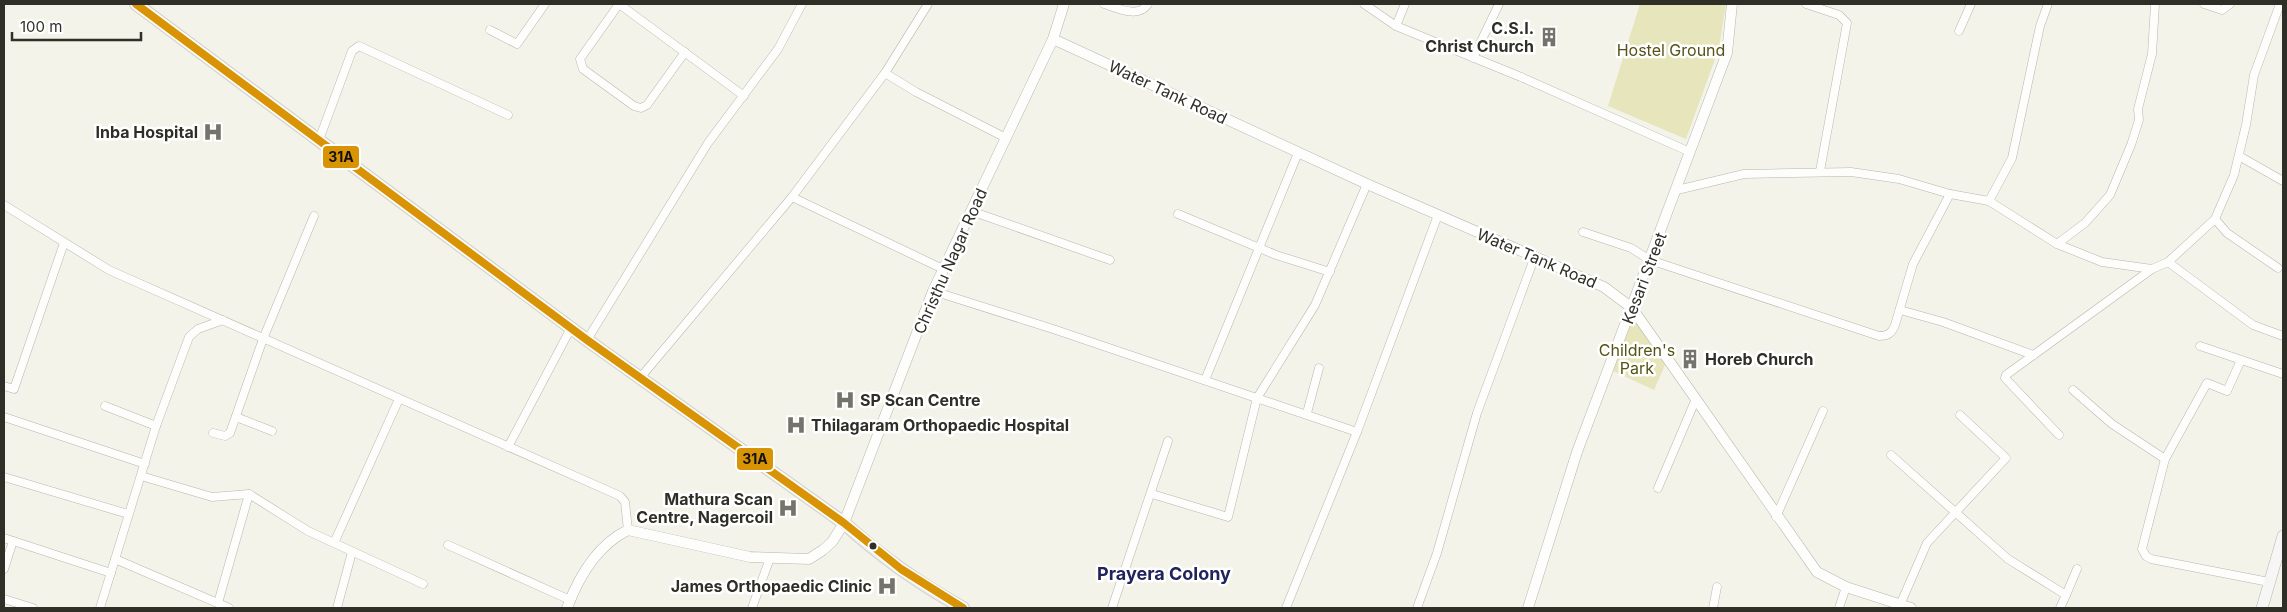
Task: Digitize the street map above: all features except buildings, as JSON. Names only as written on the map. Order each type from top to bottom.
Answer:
[{"type":"highway","points":[[136,4],[587,340],[844,523],[871,548],[935,593],[963,608]]},
{"type":"main road","points":[[2262,608],[2283,536]]},
{"type":"street","points":[[490,30],[517,44],[545,4]]},
{"type":"street","points":[[685,52],[647,105],[641,108],[634,106],[580,66],[580,59],[619,4],[685,52],[744,96]]},
{"type":"street","points":[[587,340],[708,143],[778,49],[802,4]]},
{"type":"street","points":[[640,378],[792,197],[885,72],[928,4]]},
{"type":"street","name":"Christhu Nagar Road","points":[[628,530],[750,557],[809,559],[823,550],[844,523],[933,291],[1053,39],[1064,4]]},
{"type":"street","points":[[1104,4],[1134,12],[1142,10],[1148,4]]},
{"type":"street","points":[[1364,4],[1396,26],[1690,152]]},
{"type":"street","points":[[1396,26],[1405,4]]},
{"type":"street","points":[[1473,58],[1499,4]]},
{"type":"street","name":"Kesari Street","points":[[1528,608],[1577,452],[1727,53],[1732,4]]},
{"type":"street","points":[[1806,4],[1839,15],[1847,23],[1820,171]]},
{"type":"street","points":[[1959,31],[1971,4]]},
{"type":"street","points":[[1989,201],[2012,158],[2040,26],[2048,4]]},
{"type":"street","points":[[2057,244],[2085,223],[2110,195],[2131,145],[2139,120],[2138,109],[2152,54],[2156,4]]},
{"type":"street","points":[[2204,4],[2222,10],[2230,4]]},
{"type":"street","points":[[2059,435],[2005,378],[2008,373],[2152,269],[2168,262],[2215,219],[2234,175],[2254,76],[2280,4]]},
{"type":"street","name":"Water Tank Road","points":[[1053,39],[1298,153],[1604,287],[1632,308],[1695,401],[1817,572],[1846,587],[1911,608]]},
{"type":"street","points":[[319,140],[352,52],[359,46],[508,115]]},
{"type":"street","points":[[885,72],[916,92],[1006,138]]},
{"type":"street","points":[[1205,380],[1298,153]]},
{"type":"street","points":[[2239,156],[2283,181]]},
{"type":"street","points":[[1676,190],[1744,174],[1820,171],[1851,172],[1900,179],[1950,194],[1989,201],[2057,244],[2102,262],[2152,269]]},
{"type":"street","points":[[1152,494],[1228,517],[1257,398],[1315,305],[1367,184]]},
{"type":"street","points":[[1583,232],[1631,248],[1650,260],[1879,336],[1885,336],[1893,331],[1913,264],[1950,194]]},
{"type":"street","points":[[792,197],[944,269]]},
{"type":"street","points":[[4,205],[108,270],[620,496],[625,502],[628,530],[607,542],[596,553],[568,604],[448,545]]},
{"type":"street","points":[[971,211],[1110,260]]},
{"type":"street","points":[[1178,214],[1259,248],[1330,272]]},
{"type":"street","points":[[1286,608],[1357,432],[1438,215]]},
{"type":"street","points":[[213,433],[228,435],[263,339],[314,216]]},
{"type":"street","points":[[2215,219],[2227,234],[2278,268]]},
{"type":"street","points":[[4,386],[14,390],[64,243]]},
{"type":"street","points":[[1417,608],[1437,553],[1477,413],[1535,256]]},
{"type":"street","points":[[2168,262],[2253,325],[2283,336]]},
{"type":"street","points":[[933,291],[1307,413],[1357,432]]},
{"type":"street","points":[[1900,310],[1943,322],[2033,355]]},
{"type":"street","points":[[100,608],[156,426],[190,334],[223,320]]},
{"type":"street","points":[[508,447],[571,328]]},
{"type":"street","points":[[2200,346],[2283,374]]},
{"type":"street","points":[[2241,360],[2226,391],[2207,383],[2165,459],[2142,545],[2146,556],[2151,559],[2269,582]]},
{"type":"street","points":[[1307,413],[1319,368]]},
{"type":"street","points":[[2073,390],[2112,424],[2165,459]]},
{"type":"street","points":[[334,543],[399,399]]},
{"type":"street","points":[[1658,488],[1695,401]]},
{"type":"street","points":[[105,406],[156,426]]},
{"type":"street","points":[[1776,516],[1823,411]]},
{"type":"street","points":[[1900,605],[1927,543],[2006,458],[1960,415]]},
{"type":"street","points":[[4,417],[145,464]]},
{"type":"street","points":[[236,417],[272,431]]},
{"type":"street","points":[[1112,608],[1152,494],[1168,441]]},
{"type":"street","points":[[1891,455],[2008,559],[2066,595]]},
{"type":"street","points":[[141,476],[212,497],[249,494],[308,531],[423,584]]},
{"type":"street","points":[[4,477],[128,514]]},
{"type":"street","points":[[218,603],[249,494]]},
{"type":"street","points":[[4,538],[111,573]]},
{"type":"street","points":[[4,569],[13,541]]},
{"type":"street","points":[[338,608],[352,552]]},
{"type":"street","points":[[752,608],[770,558]]},
{"type":"street","points":[[115,559],[229,608]]},
{"type":"street","points":[[2060,608],[2077,569]]},
{"type":"street","points":[[1713,608],[1717,587]]},
{"type":"street","points":[[1839,608],[1846,587]]},
{"type":"street","points":[[4,599],[33,608]]},
{"type":"green space","name":"Hostel Ground","points":[[1640,4],[1726,4],[1719,48],[1686,139],[1608,106]]},
{"type":"green space","name":"Children's Park","points":[[1632,312],[1665,365],[1654,390],[1611,370]]},
{"type":"transit line","name":"31A","points":[[136,4],[587,340],[844,523],[901,569],[963,608]]},
{"type":"place","name":"C.S.I. Christ Church","points":[[1549,37]]},
{"type":"place","name":"Inba Hospital","points":[[213,132]]},
{"type":"place","name":"Horeb Church","points":[[1690,359]]},
{"type":"place","name":"SP Scan Centre","points":[[845,400]]},
{"type":"place","name":"Thilagaram Orthopaedic Hospital","points":[[796,425]]},
{"type":"place","name":"Mathura Scan Centre, Nagercoil","points":[[788,508]]},
{"type":"place","name":"James Orthopaedic Clinic","points":[[887,586]]},
{"type":"district","name":"Prayera Colony","points":[[1164,574]]}]
